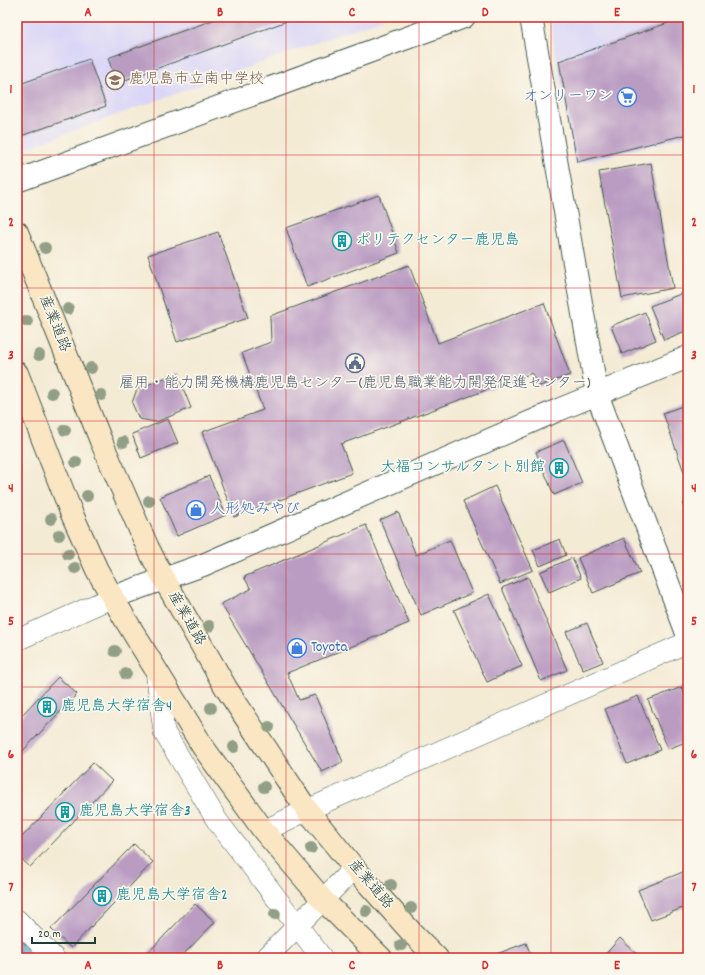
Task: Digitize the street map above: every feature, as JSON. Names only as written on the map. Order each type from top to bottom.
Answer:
[{"type":"main road","name":"産業道路","points":[[17,232],[101,440],[164,580],[226,688],[307,810],[354,868],[414,935],[437,958]]},
{"type":"main road","points":[[17,373],[71,512],[97,570],[156,670],[204,747],[264,831],[324,900],[381,958]]},
{"type":"street","points":[[17,181],[464,17]]},
{"type":"street","points":[[531,17],[597,394],[688,636]]},
{"type":"street","points":[[17,640],[113,597],[164,580],[203,564],[597,394],[688,357]]},
{"type":"street","points":[[264,831],[307,810],[688,642]]},
{"type":"street","points":[[156,670],[164,732],[218,822],[322,958]]},
{"type":"street","points":[[266,958],[354,868]]},
{"type":"street","points":[[17,920],[54,958]]},
{"type":"shaded area","name":"鹿児島市立南中学校","points":[[17,17],[387,17],[26,148],[17,143]]},
{"type":"shaded area","name":"オンリーワン","points":[[549,17],[688,17],[688,136],[575,165]]},
{"type":"water","points":[[17,939],[35,958],[17,958]]},
{"type":"building","points":[[221,17],[298,17],[117,83],[108,58]]},
{"type":"building","name":"オンリーワン","points":[[688,17],[688,134],[577,162],[559,61]]},
{"type":"building","points":[[89,59],[106,106],[18,137],[17,85]]},
{"type":"building","points":[[651,163],[673,288],[622,298],[599,172]]},
{"type":"building","name":"ポリテクセンター鹿児島","points":[[379,195],[399,253],[307,287],[286,228]]},
{"type":"building","points":[[218,232],[248,318],[177,342],[148,255]]},
{"type":"building","points":[[409,265],[438,343],[544,303],[570,375],[537,387],[532,373],[341,444],[352,473],[234,517],[202,432],[263,410],[242,353],[271,342],[270,316]]},
{"type":"building","points":[[688,291],[688,330],[664,340],[650,306]]},
{"type":"building","points":[[645,312],[656,340],[622,354],[611,326]]},
{"type":"building","points":[[177,373],[191,408],[156,422],[139,419],[132,403],[137,389]]},
{"type":"building","points":[[688,404],[688,483],[663,413]]},
{"type":"building","points":[[168,419],[178,443],[141,458],[132,434]]},
{"type":"building","name":"大福コンサルタント別館","points":[[564,440],[582,483],[554,495],[536,452]]},
{"type":"building","points":[[209,476],[226,515],[177,536],[160,497]]},
{"type":"building","points":[[495,486],[533,570],[500,584],[463,501]]},
{"type":"building","points":[[688,493],[688,504],[683,506]]},
{"type":"building","points":[[398,512],[416,555],[450,540],[472,593],[421,615],[380,520]]},
{"type":"building","name":"Toyota","points":[[366,525],[409,623],[287,673],[299,700],[315,695],[343,762],[322,772],[221,604],[251,589],[244,577]]},
{"type":"building","points":[[624,538],[640,573],[593,593],[578,558]]},
{"type":"building","points":[[560,539],[566,555],[540,566],[533,550]]},
{"type":"building","points":[[572,558],[581,578],[549,592],[540,572]]},
{"type":"building","points":[[528,577],[567,670],[541,681],[502,588]]},
{"type":"building","points":[[489,594],[522,666],[487,682],[454,610]]},
{"type":"building","points":[[587,623],[603,662],[583,670],[566,632]]},
{"type":"building","name":"鹿児島大学宿舎4","points":[[58,677],[77,694],[17,757],[17,720]]},
{"type":"building","points":[[682,687],[688,702],[688,741],[668,749],[648,700]]},
{"type":"building","points":[[638,696],[660,750],[627,764],[605,709]]},
{"type":"building","name":"鹿児島大学宿舎3","points":[[93,763],[112,781],[30,867],[17,855],[17,842]]},
{"type":"building","name":"鹿児島大学宿舎2","points":[[134,844],[153,862],[71,948],[51,929]]},
{"type":"building","points":[[688,870],[688,906],[651,920],[638,890]]},
{"type":"building","points":[[195,904],[215,922],[180,958],[143,958]]},
{"type":"building","points":[[620,938],[639,956],[637,958],[602,958]]},
{"type":"building","points":[[526,943],[532,958],[491,958],[491,956]]},
{"type":"place","name":"鹿児島市立南中学校","points":[[115,80]]},
{"type":"place","name":"オンリーワン","points":[[627,97]]},
{"type":"place","name":"ポリテクセンター鹿児島","points":[[342,241]]},
{"type":"place","name":"雇用・能力開発機構鹿児島センター(鹿児島職業能力開発促進センター)","points":[[355,363]]},
{"type":"place","name":"大福コンサルタント別館","points":[[559,468]]},
{"type":"place","name":"人形処みやび","points":[[196,510]]},
{"type":"place","name":"Toyota","points":[[297,648]]},
{"type":"place","name":"鹿児島大学宿舎4","points":[[47,707]]},
{"type":"place","name":"鹿児島大学宿舎3","points":[[65,812]]},
{"type":"place","name":"鹿児島大学宿舎2","points":[[102,896]]}]
